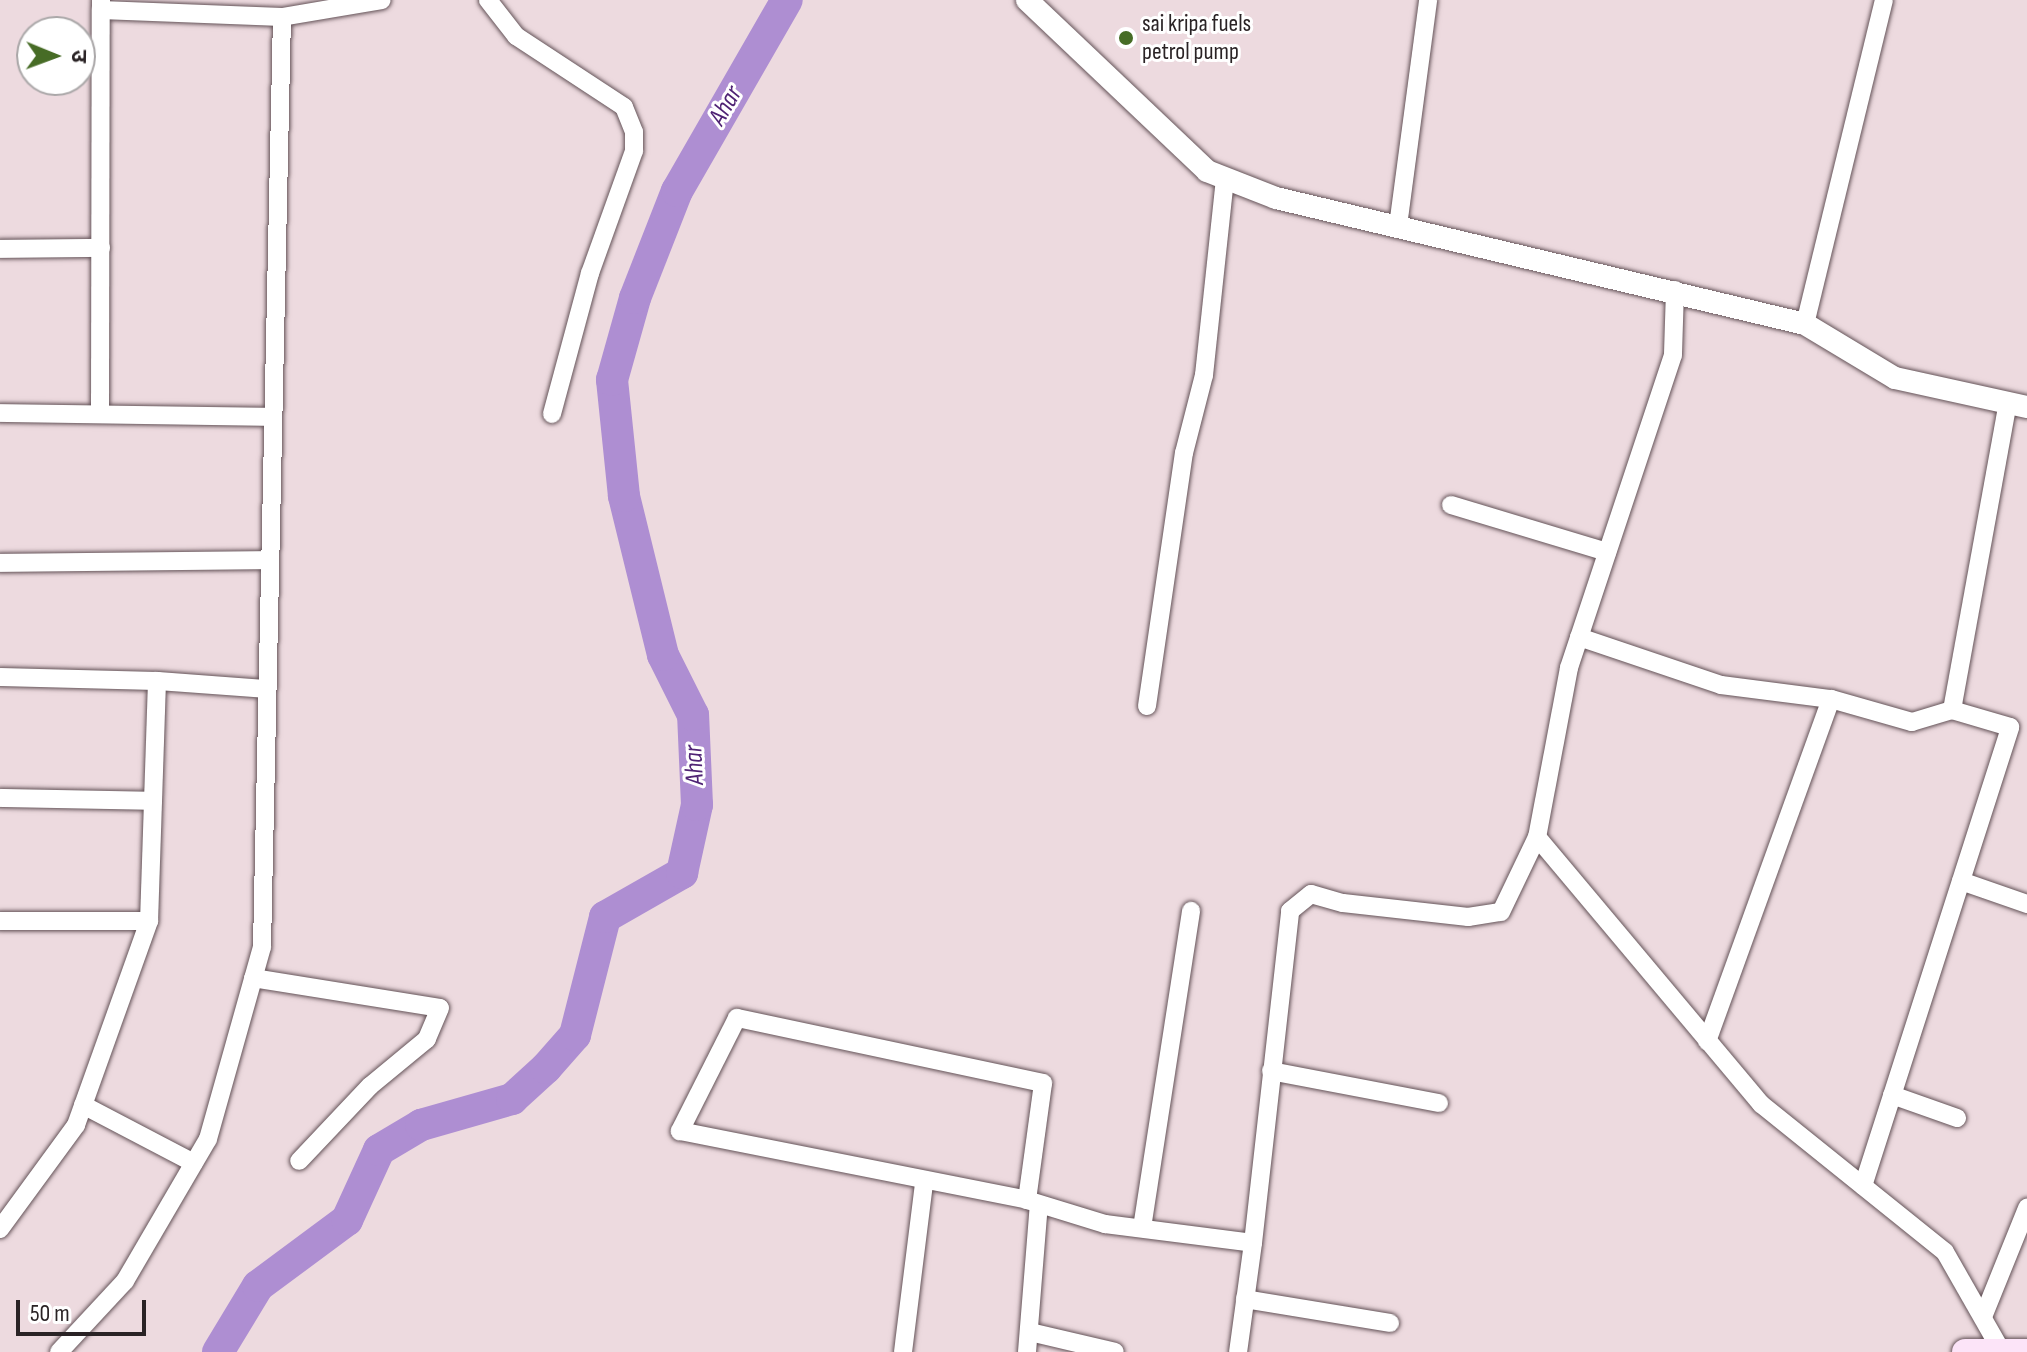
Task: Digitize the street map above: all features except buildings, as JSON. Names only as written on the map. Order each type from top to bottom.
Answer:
[{"type":"main road","points":[[1965,1352],[2010,1351]]},
{"type":"street","points":[[100,411],[101,5],[282,17],[382,0]]},
{"type":"street","points":[[488,0],[516,36],[624,107],[634,132],[634,151],[590,273],[552,414]]},
{"type":"street","points":[[1027,0],[1207,171],[1276,198],[1675,290],[1805,324],[1895,378],[2018,405],[1952,710]]},
{"type":"street","points":[[1398,226],[1428,0]]},
{"type":"street","points":[[1805,324],[1884,0]]},
{"type":"street","points":[[59,1352],[125,1281],[208,1139],[262,947],[282,17]]},
{"type":"street","points":[[1147,706],[1184,453],[1204,375],[1225,178]]},
{"type":"street","points":[[0,249],[101,248]]},
{"type":"street","points":[[1238,1352],[1290,911],[1311,894],[1343,903],[1468,917],[1501,912],[1537,837],[1579,637],[1673,355],[1675,290]]},
{"type":"street","points":[[0,413],[100,411],[271,417]]},
{"type":"street","points":[[1451,505],[1607,552]]},
{"type":"street","points":[[0,563],[269,560]]},
{"type":"street","points":[[1579,637],[1721,685],[1831,699],[1912,722],[1952,710],[2010,727],[1863,1186]]},
{"type":"street","points":[[0,677],[157,681],[266,689]]},
{"type":"street","points":[[0,1229],[76,1125],[149,921],[157,681]]},
{"type":"street","points":[[1707,1041],[1831,699]]},
{"type":"street","points":[[0,798],[153,801]]},
{"type":"street","points":[[1537,837],[1761,1104],[1945,1252],[1983,1317],[2010,1351]]},
{"type":"street","points":[[1961,881],[2027,904]]},
{"type":"street","points":[[1142,1228],[1191,911]]},
{"type":"street","points":[[0,921],[149,921]]},
{"type":"street","points":[[253,978],[440,1008],[427,1039],[370,1086],[299,1161]]},
{"type":"street","points":[[1027,1352],[1033,1202],[1043,1083],[737,1018],[680,1131],[924,1184],[1033,1202],[1142,1228],[1253,1243]]},
{"type":"street","points":[[1271,1071],[1439,1103]]},
{"type":"street","points":[[1892,1095],[1957,1118]]},
{"type":"street","points":[[83,1105],[194,1163]]},
{"type":"street","points":[[903,1352],[924,1184]]},
{"type":"street","points":[[1983,1317],[2027,1208]]},
{"type":"street","points":[[1245,1299],[1390,1323]]},
{"type":"street","points":[[1030,1332],[1115,1352]]},
{"type":"waterway","name":"Ahar","points":[[218,1352],[258,1286],[347,1220],[379,1150],[421,1125],[512,1099],[546,1068],[575,1035],[605,917],[682,873],[697,805],[693,715],[663,655],[624,496],[612,380],[635,298],[677,191],[787,0]]},
{"type":"place","name":"sai kripa fuels petrol pump","points":[[1126,38]]}]
